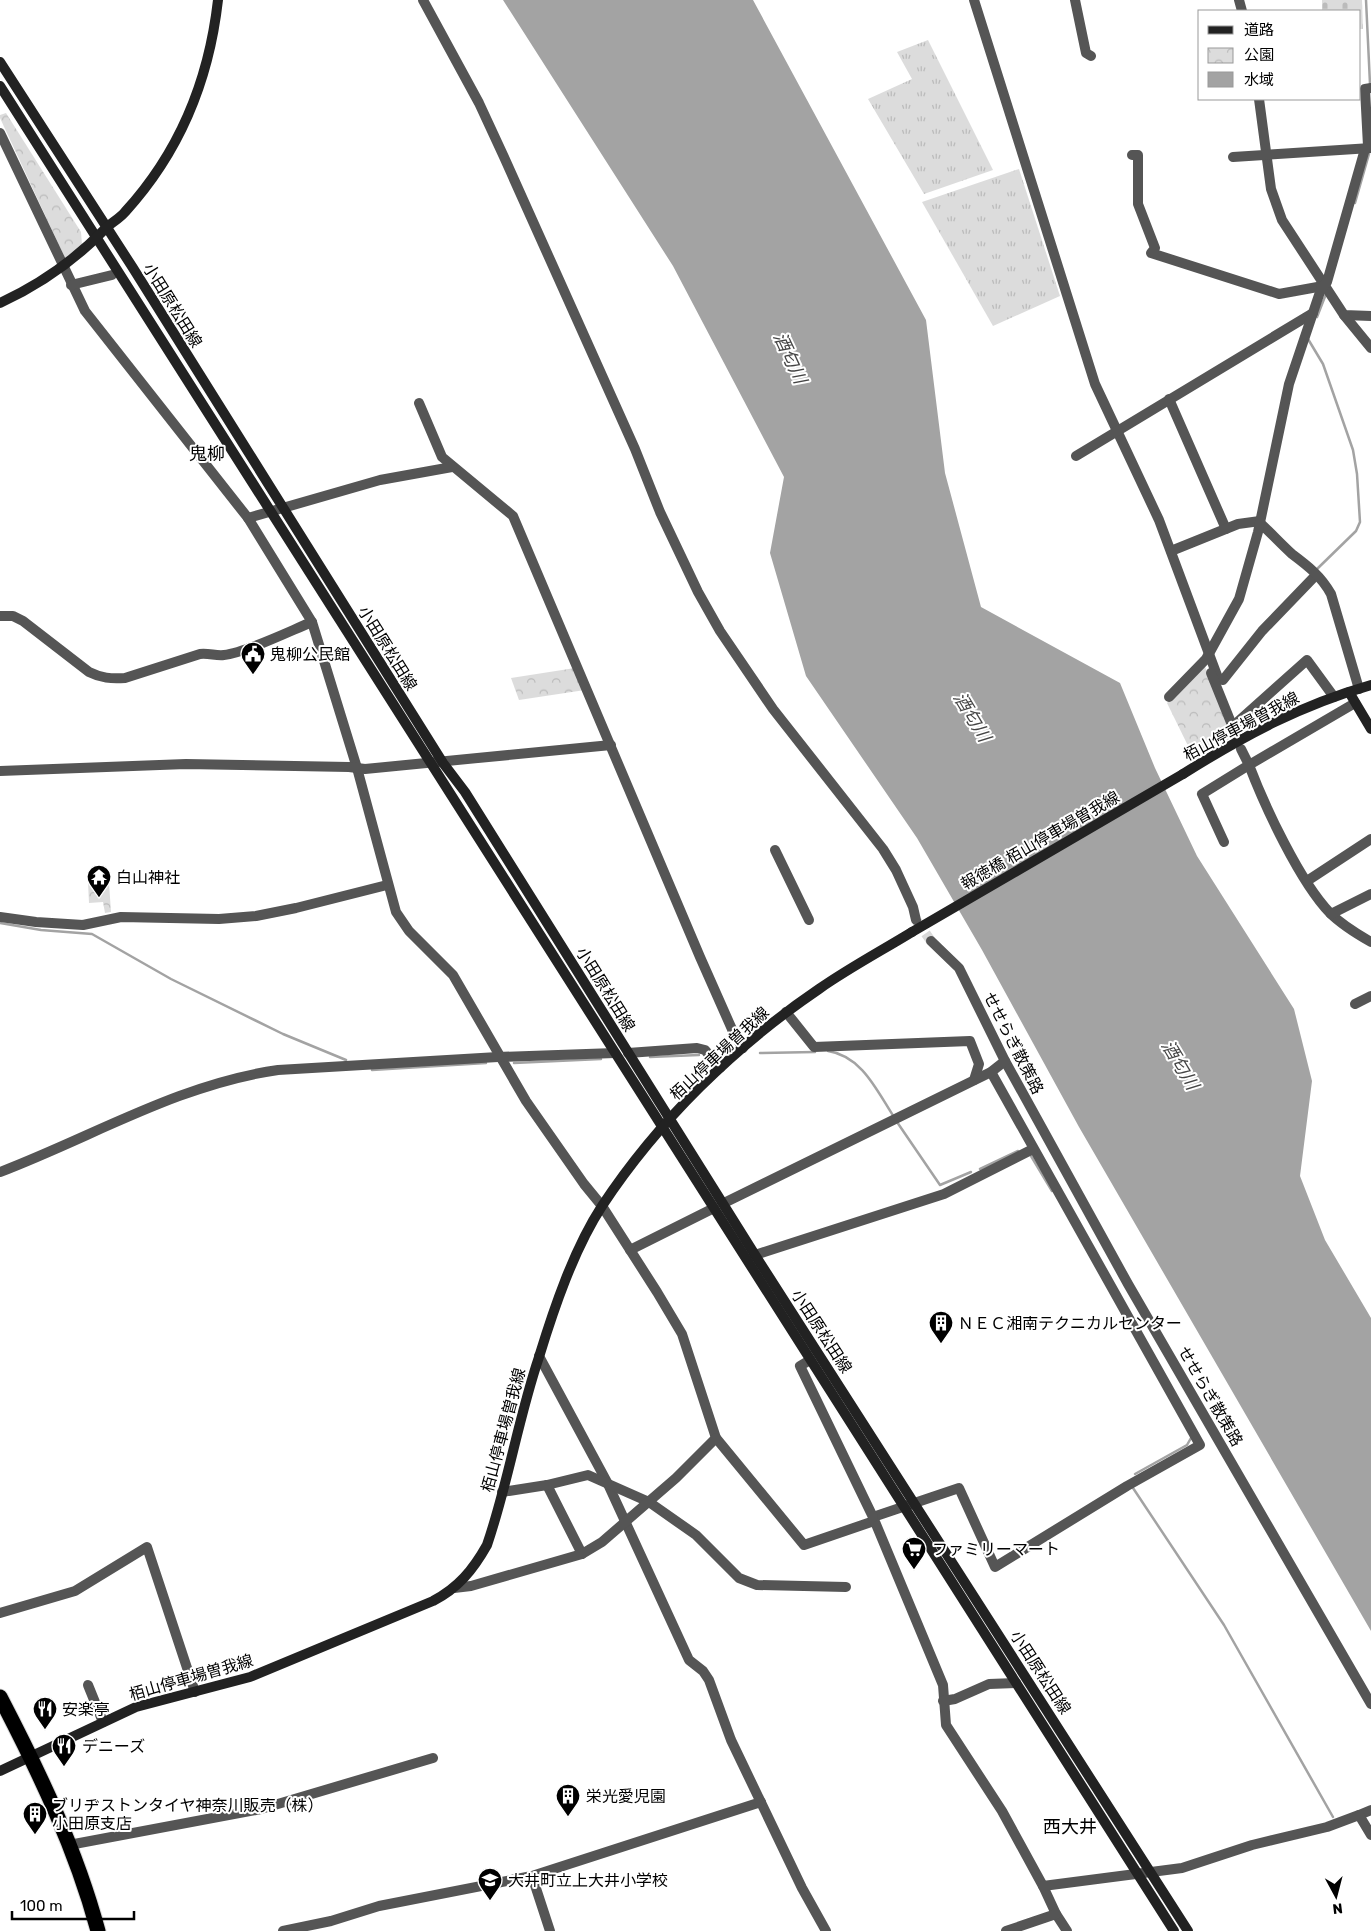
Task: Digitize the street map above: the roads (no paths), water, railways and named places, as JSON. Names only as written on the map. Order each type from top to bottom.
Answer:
[{"type":"highway","points":[[0,1697],[31,1757],[69,1845],[98,1931]]},
{"type":"main road","points":[[0,303],[63,267],[124,214],[152,180],[177,140],[195,103],[216,18],[218,0]]},
{"type":"main road","name":"小田原松田線","points":[[0,62],[105,229],[133,268],[443,763],[465,792],[756,1255],[1188,1931]]},
{"type":"main road","name":"小田原松田線","points":[[0,86],[47,163],[1174,1931]]},
{"type":"main road","name":"栢山停車場曽我線","points":[[1184,774],[1279,718],[1334,697],[1371,686]]},
{"type":"main road","points":[[1349,692],[1371,729]]},
{"type":"main road","name":"報徳橋 栢山停車場曽我線","points":[[912,932],[1184,774]]},
{"type":"main road","name":"栢山停車場曽我線","points":[[0,1771],[136,1706],[196,1692],[256,1674],[433,1602],[454,1588],[473,1569],[487,1545],[539,1356],[580,1248],[602,1206],[646,1147],[670,1119],[696,1090],[742,1049],[786,1012],[836,977],[912,932]]},
{"type":"street","points":[[423,0],[479,103],[504,156],[635,449],[660,512],[698,592],[720,631],[778,716],[883,849],[896,870],[913,907],[916,920]]},
{"type":"street","points":[[974,0],[1095,384],[1171,551],[1234,731],[1307,660],[1334,697]]},
{"type":"street","points":[[1075,0],[1086,53],[1092,56]]},
{"type":"street","points":[[1169,697],[1208,656],[1240,599],[1260,522],[1289,384],[1313,313],[1327,282],[1368,146],[1365,88],[1371,88]]},
{"type":"street","points":[[1259,100],[1271,189],[1282,220],[1325,288],[1371,348]]},
{"type":"street","points":[[0,133],[71,285],[93,323],[248,518],[312,622],[357,768],[387,885],[396,912],[409,931],[453,974],[498,1057],[526,1101],[584,1184],[602,1206],[682,1334],[716,1438],[804,1545],[903,1506],[958,1488],[995,1566],[1127,1486],[1200,1445],[1033,1148],[1013,1119],[991,1072]]},
{"type":"street","points":[[1232,157],[1267,157],[1367,149]]},
{"type":"street","points":[[1132,155],[1138,155],[1138,204],[1154,248],[1151,253],[1279,294],[1325,288]]},
{"type":"street","points":[[71,285],[112,275]]},
{"type":"street","points":[[1076,456],[1313,313]]},
{"type":"street","points":[[1344,315],[1371,316]]},
{"type":"street","points":[[1169,400],[1226,529]]},
{"type":"street","points":[[419,403],[442,457],[452,468],[513,516],[700,957],[742,1049]]},
{"type":"street","points":[[248,518],[380,480],[452,468]]},
{"type":"street","points":[[1171,551],[1248,521],[1260,522],[1292,553],[1313,568],[1316,575],[1324,582],[1331,594],[1359,689]]},
{"type":"street","points":[[1216,679],[1224,680],[1262,631],[1316,575]]},
{"type":"street","points":[[0,616],[13,616],[22,620],[89,672],[100,678],[113,679],[125,678],[200,654],[223,655],[241,650],[312,622]]},
{"type":"street","points":[[1224,842],[1202,794],[1355,703]]},
{"type":"street","points":[[0,771],[186,764],[357,768],[429,762],[443,763],[611,745]]},
{"type":"street","points":[[1241,749],[1259,792],[1317,898],[1331,914],[1371,942]]},
{"type":"street","points":[[1307,881],[1371,839]]},
{"type":"street","points":[[775,850],[809,920]]},
{"type":"street","points":[[0,917],[36,922],[83,925],[121,917],[219,919],[256,916],[387,885]]},
{"type":"street","points":[[1331,914],[1371,894]]},
{"type":"street","name":"せせらぎ散策路","points":[[931,941],[959,968],[1005,1061],[1128,1284],[1371,1704]]},
{"type":"street","points":[[1355,1004],[1371,996]]},
{"type":"street","points":[[786,1012],[814,1047],[970,1041],[979,1064],[974,1080]]},
{"type":"street","points":[[628,1053],[697,1048],[705,1050],[723,1066]]},
{"type":"street","points":[[0,1172],[201,1086],[244,1075],[278,1070],[498,1057],[615,1053]]},
{"type":"street","points":[[724,1203],[991,1072],[1005,1061]]},
{"type":"street","points":[[756,1255],[944,1194],[975,1172],[1033,1148]]},
{"type":"street","points":[[630,1250],[714,1208]]},
{"type":"street","points":[[539,1356],[607,1482],[689,1660],[703,1671],[709,1680],[731,1740],[826,1931]]},
{"type":"street","points":[[810,1360],[800,1366],[903,1583],[943,1684],[946,1725],[1002,1811],[1056,1914],[1067,1931]]},
{"type":"street","points":[[454,1588],[471,1586],[582,1554],[602,1542],[649,1502],[716,1438]]},
{"type":"street","points":[[502,1492],[547,1485],[588,1475],[649,1502],[696,1535],[739,1578],[757,1585],[846,1587]]},
{"type":"street","points":[[547,1485],[582,1554]]},
{"type":"street","points":[[0,1613],[74,1591],[147,1547],[196,1692]]},
{"type":"street","points":[[944,1701],[955,1699],[989,1684],[1016,1683]]},
{"type":"street","points":[[88,1685],[104,1722]]},
{"type":"street","points":[[69,1845],[261,1809],[433,1758]]},
{"type":"street","points":[[283,1931],[333,1926],[379,1906],[532,1876],[761,1802]]},
{"type":"street","points":[[1043,1886],[1151,1874],[1182,1868],[1252,1845],[1327,1827],[1371,1810]]},
{"type":"street","points":[[1359,1815],[1371,1835]]},
{"type":"street","points":[[532,1876],[550,1931]]},
{"type":"street","points":[[1006,1931],[1056,1914]]},
{"type":"water","name":"酒匂川","points":[[503,0],[753,0],[926,320],[945,473],[981,607],[1120,683],[1155,768],[1197,856],[1294,1009],[1312,1081],[1300,1176],[1325,1240],[1371,1318],[1371,1631],[1079,1127],[982,950],[917,838],[806,676],[770,553],[784,477],[673,266]]},
{"type":"waterway","points":[[1366,0],[1370,84]]},
{"type":"waterway","points":[[1355,203],[1369,154]]},
{"type":"waterway","points":[[1317,317],[1326,294]]},
{"type":"waterway","points":[[1308,339],[1323,364],[1353,450],[1357,474],[1360,522],[1356,531],[1316,570]]},
{"type":"waterway","points":[[0,923],[41,930],[92,934],[171,979],[283,1034],[346,1060]]},
{"type":"waterway","points":[[828,1051],[840,1054],[859,1067],[875,1086],[894,1117]]},
{"type":"waterway","points":[[760,1053],[815,1052]]},
{"type":"waterway","points":[[650,1057],[699,1055]]},
{"type":"waterway","points":[[514,1063],[601,1059]]},
{"type":"waterway","points":[[372,1070],[486,1063]]},
{"type":"waterway","points":[[897,1122],[940,1185],[971,1172]]},
{"type":"waterway","points":[[980,1169],[1018,1151]]},
{"type":"waterway","points":[[1031,1156],[1052,1191]]},
{"type":"waterway","points":[[1135,1474],[1187,1445],[1191,1438]]},
{"type":"waterway","points":[[1133,1488],[1224,1625],[1333,1817]]},
{"type":"tunnel","points":[[917,921],[931,941]]},
{"type":"place","name":"鬼柳公民館","points":[[253,675]]},
{"type":"place","name":"白山神社","points":[[99,898]]},
{"type":"place","name":"ＮＥＣ湘南テクニカルセンター","points":[[941,1344]]},
{"type":"place","name":"ファミリーマート","points":[[914,1570]]},
{"type":"place","name":"安楽亭","points":[[45,1730]]},
{"type":"place","name":"デニーズ","points":[[64,1767]]},
{"type":"place","name":"栄光愛児園","points":[[568,1817]]},
{"type":"place","name":"ブリヂストンタイヤ神奈川販売（株） 小田原支店","points":[[35,1835]]},
{"type":"place","name":"大井町立上大井小学校","points":[[490,1901]]},
{"type":"district","name":"鬼柳","points":[[207,454]]},
{"type":"district","name":"西大井","points":[[1070,1827]]}]
